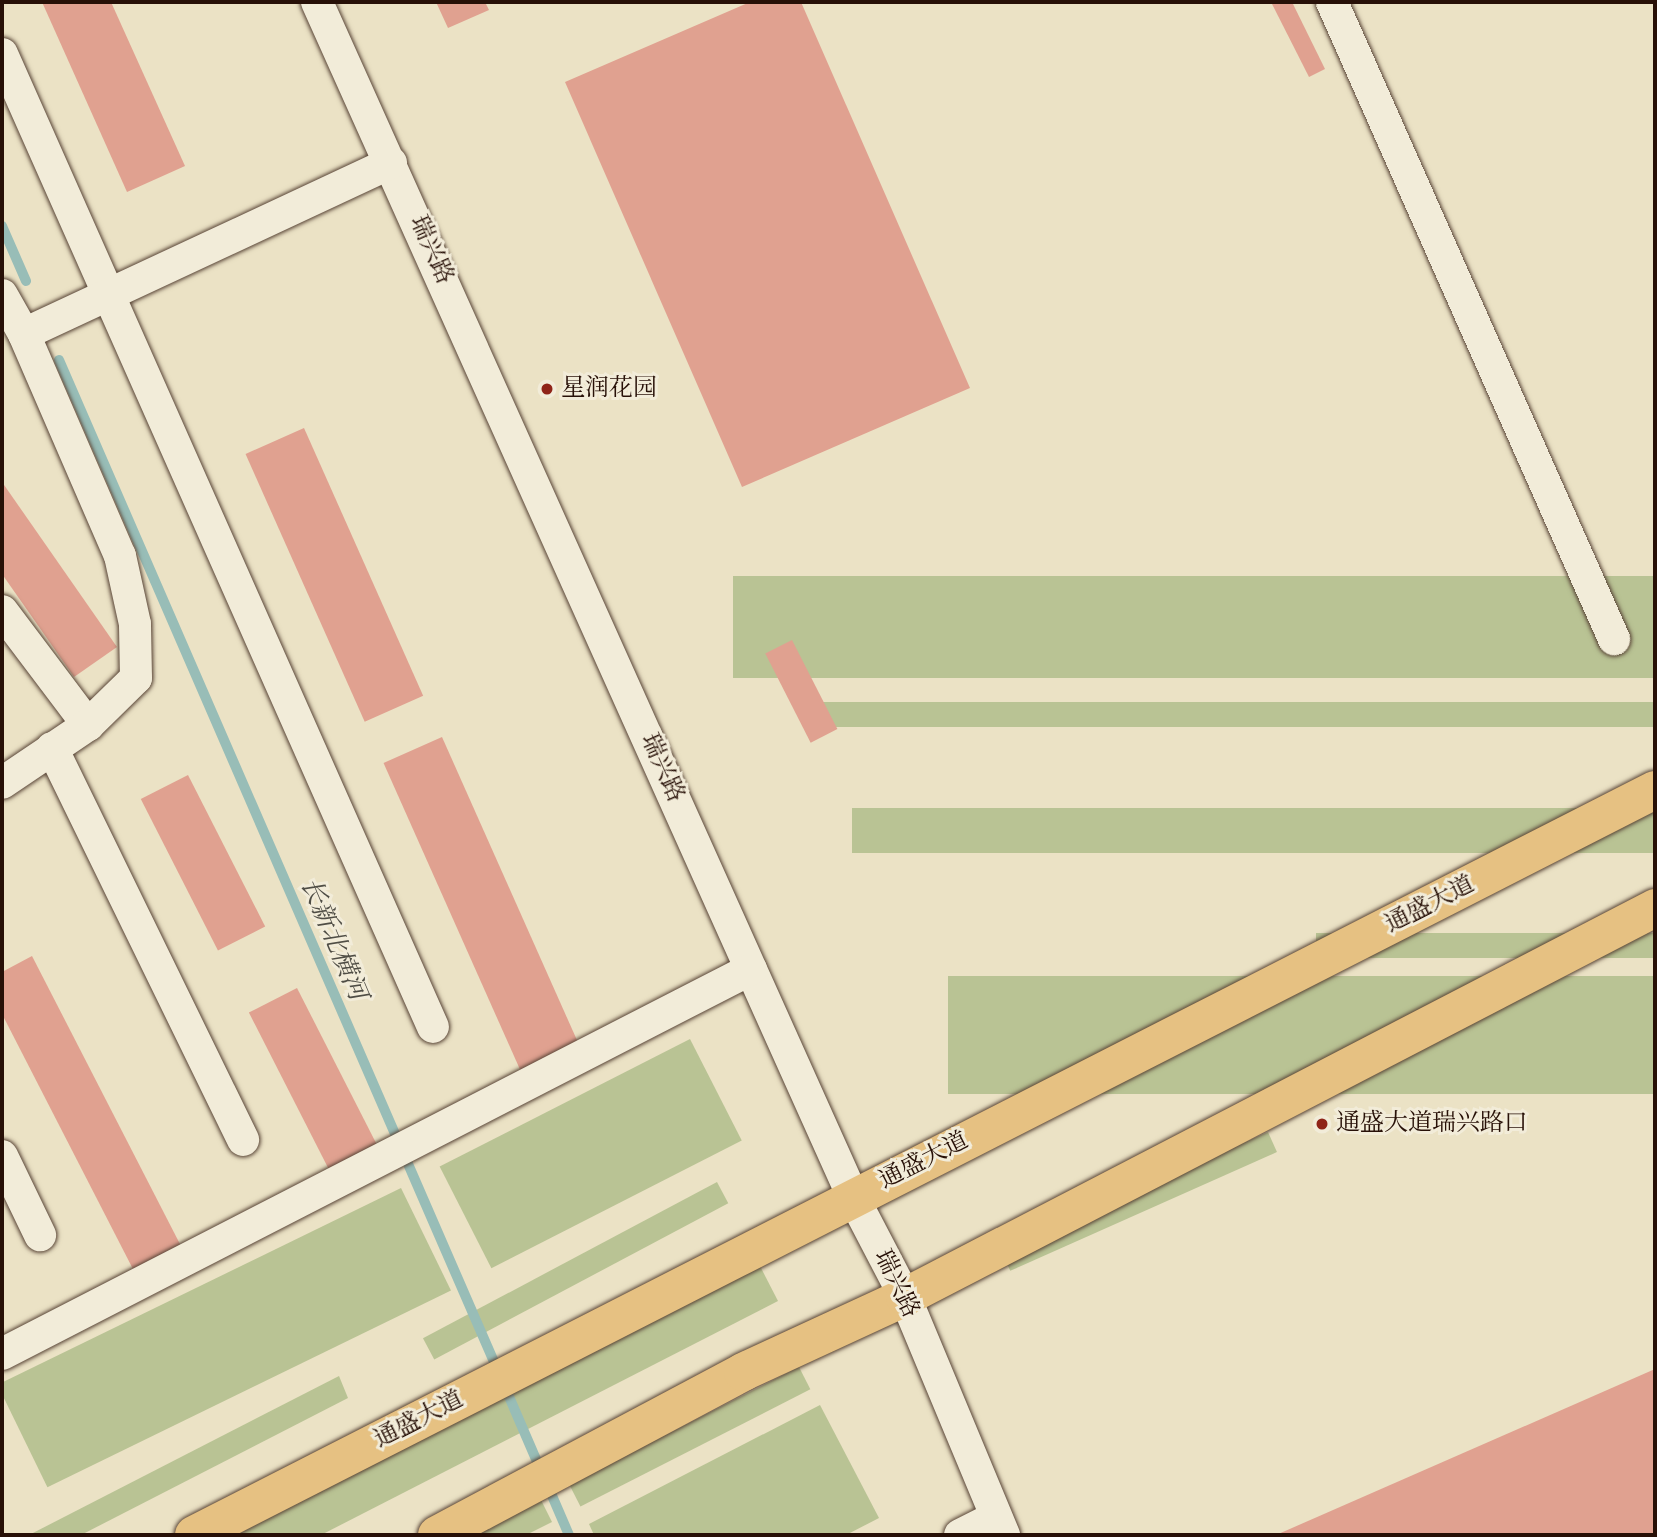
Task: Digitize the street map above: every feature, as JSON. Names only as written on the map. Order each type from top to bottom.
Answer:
[{"type":"main road","name":"通盛大道","points":[[194,1535],[1655,790]]},
{"type":"main road","points":[[437,1535],[743,1372],[905,1297],[1655,908]]},
{"type":"street","name":"瑞兴路","points":[[317,2],[853,1197],[905,1297],[1000,1526]]},
{"type":"street","points":[[1332,2],[1614,639]]},
{"type":"street","points":[[2,54],[433,1027]]},
{"type":"street","points":[[24,334],[107,293],[391,163]]},
{"type":"street","points":[[2,295],[24,334],[120,556],[135,624],[136,678],[88,724],[2,783]]},
{"type":"street","points":[[2,611],[88,724]]},
{"type":"street","points":[[52,748],[243,1140]]},
{"type":"street","points":[[2,1354],[751,969]]},
{"type":"street","points":[[2,1156],[40,1235]]},
{"type":"street","points":[[960,1535],[1000,1526]]},
{"type":"green space","points":[[733,576],[1655,576],[1655,678],[733,678]]},
{"type":"green space","points":[[811,702],[1655,702],[1655,727],[811,727]]},
{"type":"green space","points":[[852,808],[1655,808],[1655,853],[852,853]]},
{"type":"green space","points":[[1316,933],[1655,933],[1655,958],[1316,958]]},
{"type":"green space","points":[[948,976],[1655,976],[1655,1094],[948,1094]]},
{"type":"green space","points":[[690,1039],[742,1141],[491,1268],[440,1167]]},
{"type":"green space","points":[[1268,1132],[1277,1152],[1010,1271],[1001,1251]]},
{"type":"green space","points":[[717,1182],[728,1203],[434,1360],[423,1338]]},
{"type":"green space","points":[[401,1188],[451,1290],[47,1487],[2,1394],[2,1383]]},
{"type":"green space","points":[[760,1266],[778,1301],[321,1535],[236,1535]]},
{"type":"green space","points":[[799,1367],[810,1389],[580,1506],[569,1484]]},
{"type":"green space","points":[[339,1376],[348,1398],[81,1535],[29,1535]]},
{"type":"green space","points":[[820,1405],[879,1518],[846,1535],[594,1535],[589,1524]]},
{"type":"green space","points":[[541,1500],[552,1522],[526,1535],[472,1535]]},
{"type":"building","points":[[42,2],[111,2],[185,166],[127,192]]},
{"type":"building","points":[[436,2],[485,2],[489,10],[448,28]]},
{"type":"building","points":[[750,2],[801,2],[970,388],[742,487],[565,82]]},
{"type":"building","points":[[1271,2],[1292,2],[1325,69],[1309,77]]},
{"type":"building","points":[[304,428],[423,696],[365,722],[246,454]]},
{"type":"building","points":[[2,482],[117,647],[74,677],[2,574]]},
{"type":"building","points":[[792,640],[837,729],[811,743],[765,654]]},
{"type":"building","points":[[442,737],[579,1046],[521,1072],[384,763]]},
{"type":"building","points":[[188,775],[265,926],[218,951],[141,799]]},
{"type":"building","points":[[32,956],[182,1248],[135,1273],[2,1014],[2,972]]},
{"type":"building","points":[[297,988],[381,1153],[333,1177],[249,1013]]},
{"type":"building","points":[[1655,1369],[1655,1535],[1276,1535]]},
{"type":"waterway","name":"长新北横河","points":[[2,226],[26,281]]},
{"type":"waterway","name":"长新北横河","points":[[59,360],[498,1371]]},
{"type":"waterway","name":"长新北横河","points":[[504,1385],[541,1471]]},
{"type":"waterway","name":"长新北横河","points":[[547,1484],[569,1535]]},
{"type":"place","name":"星润花园","points":[[547,389]]},
{"type":"place","name":"通盛大道瑞兴路口","points":[[1322,1124]]}]
